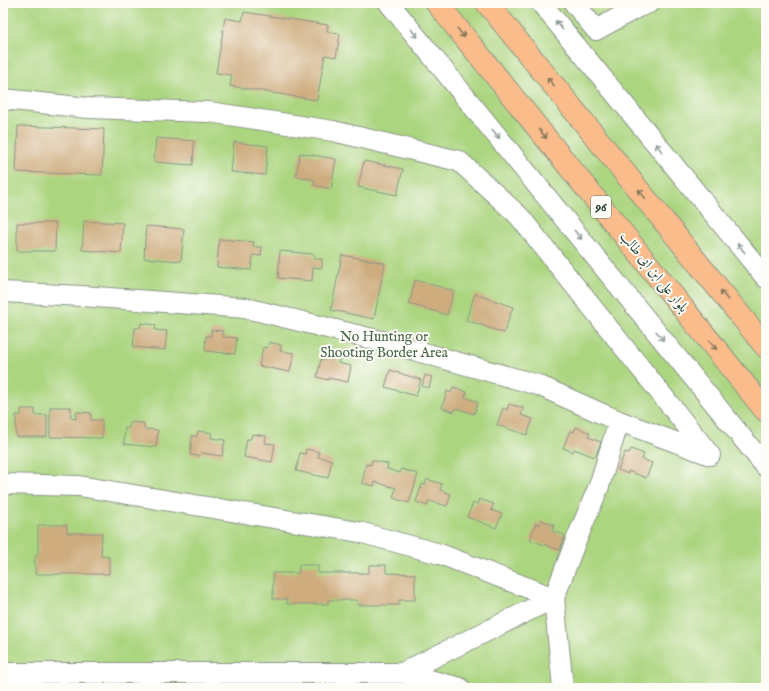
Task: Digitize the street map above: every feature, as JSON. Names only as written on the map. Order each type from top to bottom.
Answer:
[{"type":"main road","name":"بلوار علی ابن ابی طالب","points":[[437,3],[766,411]]},
{"type":"main road","points":[[487,3],[766,347]]},
{"type":"street","points":[[390,3],[766,467]]},
{"type":"street","points":[[541,3],[766,278]]},
{"type":"street","points":[[574,3],[596,30]]},
{"type":"street","points":[[579,50],[596,30],[638,7],[649,3]]},
{"type":"street","points":[[3,99],[88,108],[209,112],[333,131],[459,161],[519,216],[710,455],[619,421],[538,385],[385,342],[246,308],[3,292]]},
{"type":"street","points":[[563,688],[554,598],[599,486],[619,421]]},
{"type":"street","points":[[3,484],[79,486],[359,532],[440,554],[554,598]]},
{"type":"street","points":[[402,673],[554,598]]},
{"type":"street","points":[[3,673],[402,673],[460,688]]},
{"type":"green space","name":"No Hunting or Shooting Border Area","points":[[3,3],[766,3],[766,688],[3,688]]},
{"type":"building","points":[[244,12],[328,25],[327,32],[340,34],[336,57],[325,55],[317,100],[230,86],[232,75],[216,73],[225,18],[242,21]]},
{"type":"building","points":[[18,126],[104,129],[102,175],[16,172]]},
{"type":"building","points":[[156,138],[194,141],[193,165],[154,162]]},
{"type":"building","points":[[234,142],[268,146],[265,175],[231,172]]},
{"type":"building","points":[[300,153],[336,159],[331,189],[314,185],[315,180],[296,176]]},
{"type":"building","points":[[364,161],[403,169],[397,195],[358,187]]},
{"type":"building","points":[[84,221],[123,223],[121,253],[82,250]]},
{"type":"building","points":[[17,223],[56,223],[55,251],[17,251]]},
{"type":"building","points":[[146,226],[184,229],[181,261],[144,258]]},
{"type":"building","points":[[219,239],[254,242],[253,247],[262,247],[261,256],[253,255],[251,270],[217,267]]},
{"type":"building","points":[[280,251],[314,254],[314,259],[322,259],[322,268],[313,267],[312,281],[278,278]]},
{"type":"building","points":[[342,255],[385,263],[374,319],[331,310]]},
{"type":"building","points":[[415,280],[454,291],[447,315],[409,304]]},
{"type":"building","points":[[475,294],[513,307],[504,333],[466,320]]},
{"type":"building","points":[[141,323],[156,325],[155,330],[167,331],[165,350],[133,347],[135,328],[140,328]]},
{"type":"building","points":[[211,330],[223,331],[223,337],[237,338],[235,354],[205,351],[206,336],[211,336]]},
{"type":"building","points":[[269,342],[281,345],[280,351],[294,353],[290,372],[259,366],[263,347],[268,348]]},
{"type":"building","points":[[326,355],[340,358],[338,363],[351,366],[348,382],[328,378],[328,380],[317,377],[321,359],[325,360]]},
{"type":"building","points":[[390,370],[421,380],[416,396],[385,387]]},
{"type":"building","points":[[425,375],[432,377],[429,388],[422,386]]},
{"type":"building","points":[[453,387],[467,392],[465,397],[478,402],[474,414],[456,408],[454,412],[442,408],[447,391],[451,393]]},
{"type":"building","points":[[509,404],[523,408],[521,415],[533,419],[527,435],[497,425],[503,408],[507,410]]},
{"type":"building","points":[[50,407],[71,407],[71,418],[76,419],[76,412],[91,413],[91,420],[102,420],[102,438],[50,437]]},
{"type":"building","points":[[21,409],[35,409],[35,415],[47,415],[47,437],[16,437],[16,415],[21,415]]},
{"type":"building","points":[[130,422],[144,423],[144,429],[158,430],[156,447],[124,444],[125,428],[129,428]]},
{"type":"building","points":[[576,427],[590,433],[588,437],[601,442],[595,457],[574,449],[573,452],[563,448],[570,431],[574,432]]},
{"type":"building","points":[[198,431],[212,433],[211,438],[225,440],[222,456],[201,453],[200,456],[190,455],[192,436],[197,436]]},
{"type":"building","points":[[252,434],[266,436],[265,443],[275,444],[272,462],[244,457],[247,439],[251,439]]},
{"type":"building","points":[[306,449],[319,452],[318,457],[332,460],[328,478],[296,471],[300,453],[305,454]]},
{"type":"building","points":[[631,449],[644,454],[642,459],[652,463],[646,478],[628,471],[628,474],[618,470],[625,452],[629,453]]},
{"type":"building","points":[[372,460],[388,464],[387,469],[400,473],[401,469],[418,474],[409,503],[393,498],[396,488],[375,482],[374,486],[362,483],[366,464],[371,465]]},
{"type":"building","points":[[427,479],[442,484],[440,490],[451,494],[447,506],[429,501],[427,506],[416,502],[422,484],[425,485]]},
{"type":"building","points":[[479,499],[494,504],[491,510],[502,514],[496,528],[467,517],[473,503],[477,504]]},
{"type":"building","points":[[541,520],[554,525],[552,531],[565,535],[560,550],[530,540],[536,523],[540,525]]},
{"type":"building","points":[[38,525],[67,525],[67,533],[102,533],[101,556],[109,557],[109,574],[35,574],[35,556],[38,556]]},
{"type":"building","points":[[299,565],[318,565],[318,573],[369,573],[369,565],[386,565],[386,573],[415,574],[415,600],[399,600],[399,605],[357,605],[357,600],[328,600],[328,604],[287,604],[287,599],[273,599],[273,573],[299,573]]}]
